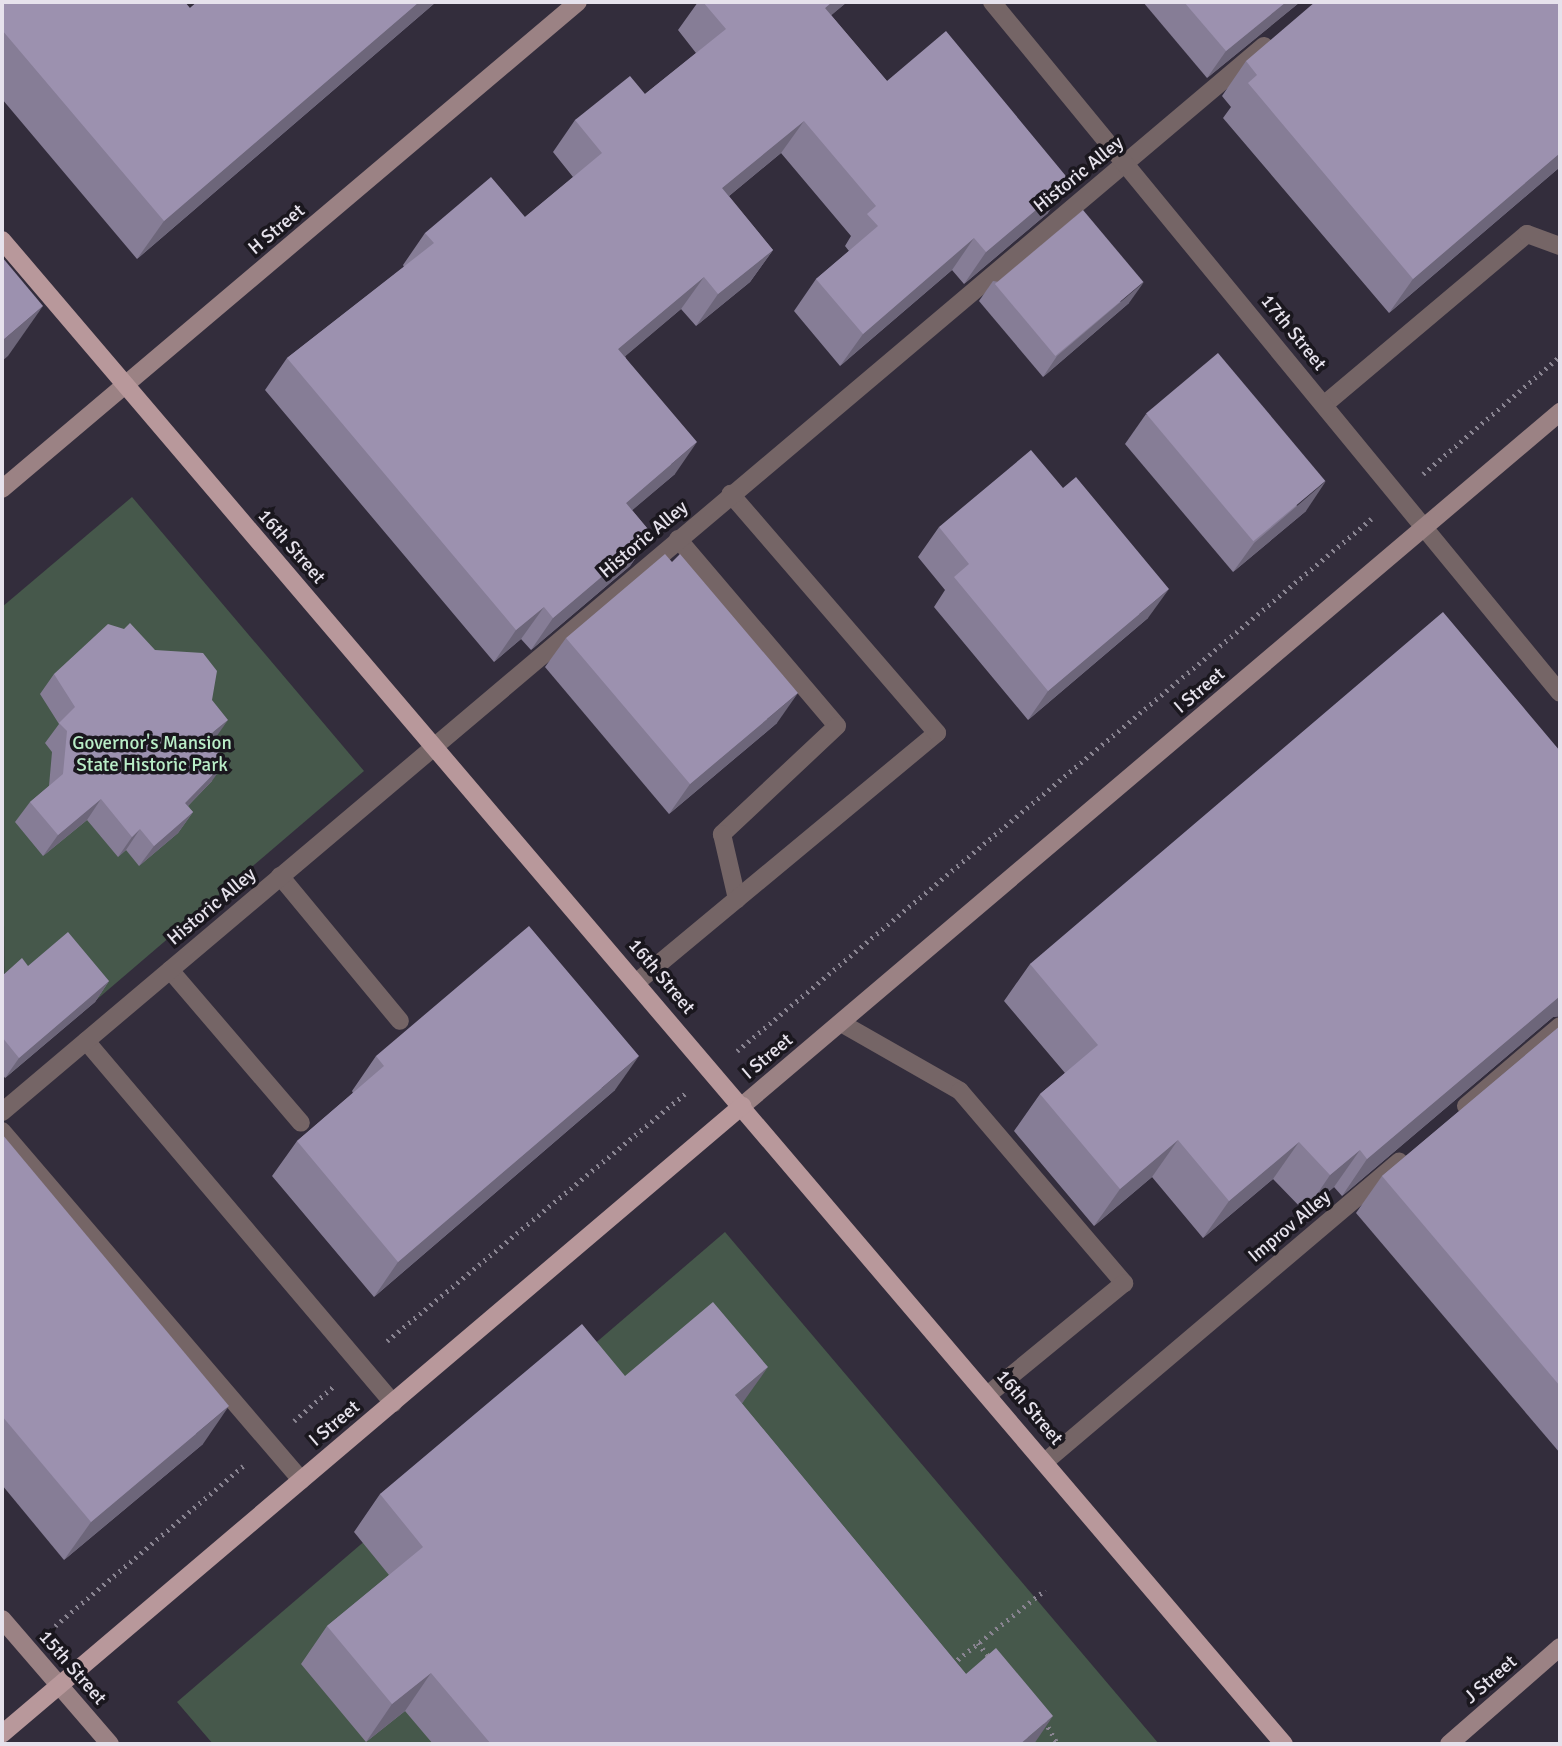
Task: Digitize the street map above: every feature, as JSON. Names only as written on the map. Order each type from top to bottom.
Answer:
[{"type":"main road","name":"H Street","points":[[2,489],[579,2]]},
{"type":"main road","name":"16th Street","points":[[2,240],[990,1393],[1284,1744]]},
{"type":"main road","name":"I Street","points":[[2,1734],[1560,412]]},
{"type":"main road","name":"15th Street","points":[[2,1619],[110,1744]]},
{"type":"main road","name":"J Street","points":[[1449,1744],[1560,1647]]},
{"type":"street","name":"17th Street","points":[[992,2],[1560,693]]},
{"type":"street","name":"Historic Alley","points":[[2,1112],[281,876],[433,743],[1276,36]]},
{"type":"street","points":[[1325,404],[1527,234],[1560,246]]},
{"type":"street","points":[[638,982],[937,733],[731,494]]},
{"type":"street","points":[[678,539],[837,726],[722,834],[737,899]]},
{"type":"street","points":[[281,876],[400,1021]]},
{"type":"street","points":[[170,970],[301,1123]]},
{"type":"street","points":[[841,1023],[960,1091],[1124,1283],[990,1393]]},
{"type":"street","points":[[1455,1115],[1560,1026]]},
{"type":"street","points":[[86,1041],[393,1403]]},
{"type":"street","points":[[2,1131],[302,1480]]},
{"type":"street","name":"Improv Alley","points":[[1046,1461],[1413,1150]]},
{"type":"path","points":[[28,1649],[360,1363],[1399,495],[1560,356]]},
{"type":"path","points":[[940,1674],[1045,1590]]},
{"type":"path","points":[[978,1643],[995,1662]]},
{"type":"path","points":[[1036,1711],[1058,1744]]},
{"type":"green space","name":"Governor's Mansion State Historic Park","points":[[132,497],[364,771],[5,1078],[2,607]]},
{"type":"green space","points":[[725,1232],[1159,1744],[213,1744],[177,1702]]},
{"type":"building","points":[[2,2],[185,2],[190,8],[197,2],[419,2],[164,221],[2,30]]},
{"type":"building","points":[[703,2],[832,2],[825,8],[887,81],[946,31],[1070,181],[986,252],[974,238],[863,334],[816,279],[878,226],[867,214],[876,206],[804,121],[722,188],[773,250],[718,294],[704,277],[618,349],[697,442],[626,503],[652,534],[553,618],[544,607],[516,630],[287,358],[434,243],[425,233],[491,177],[525,217],[602,153],[575,120],[630,76],[645,94],[726,29]]},
{"type":"building","points":[[1184,2],[1286,2],[1226,51]]},
{"type":"building","points":[[1315,2],[1560,2],[1560,153],[1413,279],[1248,83],[1257,75],[1246,61]]},
{"type":"building","points":[[1083,210],[1143,282],[1055,356],[995,284]]},
{"type":"building","points":[[2,257],[43,306],[2,341]]},
{"type":"building","points":[[1218,353],[1325,481],[1253,541],[1146,413]]},
{"type":"building","points":[[1031,450],[1063,488],[1076,477],[1169,589],[1048,691],[954,577],[969,564],[939,527]]},
{"type":"building","points":[[665,554],[672,562],[680,554],[798,693],[690,784],[566,638]]},
{"type":"building","points":[[1443,612],[1560,751],[1560,996],[1367,1159],[1360,1150],[1330,1175],[1299,1142],[1229,1201],[1178,1140],[1120,1189],[1040,1094],[1098,1045],[1030,964]]},
{"type":"building","points":[[130,623],[155,650],[203,653],[217,671],[212,700],[228,720],[207,737],[226,761],[185,803],[193,812],[154,846],[140,829],[132,837],[101,799],[58,835],[30,802],[63,774],[67,731],[59,723],[75,707],[54,674],[108,624],[124,629]]},
{"type":"building","points":[[529,926],[639,1056],[398,1262],[297,1141],[384,1066],[376,1056]]},
{"type":"building","points":[[68,932],[109,981],[19,1058],[2,1037],[2,976],[22,958],[28,966]]},
{"type":"building","points":[[1560,1026],[1560,1386],[1382,1176]]},
{"type":"building","points":[[2,1134],[229,1406],[91,1522],[2,1416]]},
{"type":"building","points":[[713,1302],[768,1367],[735,1395],[966,1674],[996,1648],[1053,1716],[1020,1744],[491,1744],[431,1673],[392,1704],[327,1626],[423,1547],[380,1494],[582,1324],[625,1376]]}]
